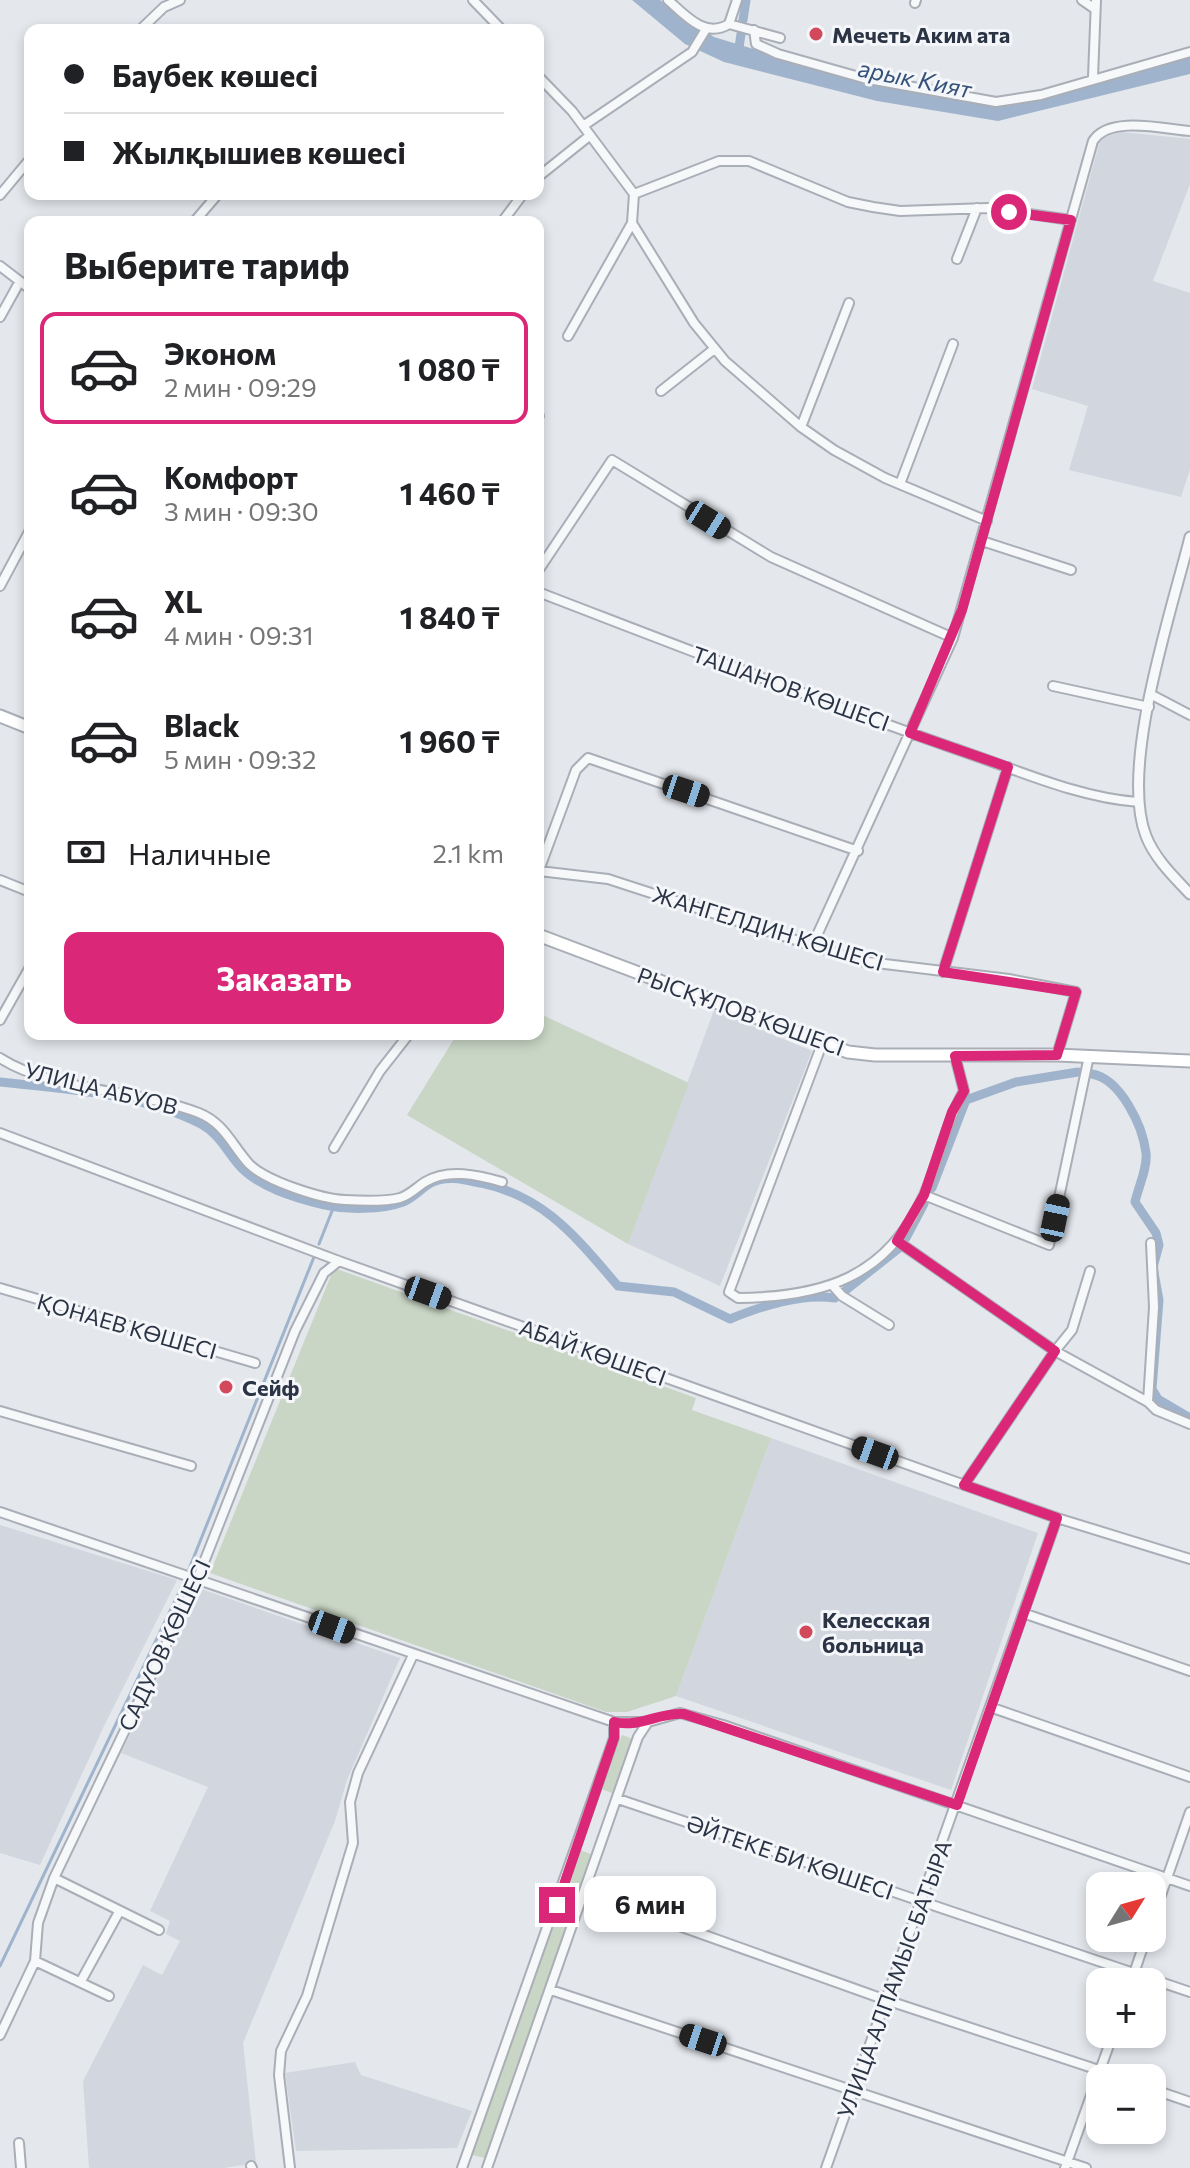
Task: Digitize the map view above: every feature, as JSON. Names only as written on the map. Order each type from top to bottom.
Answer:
[{"type":"main road","points":[[0,716],[24,726]]},
{"type":"main road","name":"РЫСҚҰЛОВ КӨШЕСІ","points":[[544,937],[822,1044],[875,1055],[1057,1055],[1190,1061]]},
{"type":"street","points":[[146,24],[164,7],[180,0]]},
{"type":"street","points":[[473,0],[496,24]]},
{"type":"street","points":[[668,0],[706,30],[729,24],[780,38]]},
{"type":"street","points":[[729,24],[737,0]]},
{"type":"street","points":[[1082,0],[1095,4],[1093,77]]},
{"type":"street","points":[[583,126],[692,52],[706,30]]},
{"type":"street","points":[[754,30],[756,44],[778,54],[863,78],[966,98],[1017,101],[1190,52]]},
{"type":"street","points":[[544,83],[583,126],[588,137],[634,194],[632,223],[568,336]]},
{"type":"street","points":[[813,944],[953,638],[1098,134],[1115,126],[1190,131]]},
{"type":"street","points":[[544,172],[588,137]]},
{"type":"street","points":[[634,194],[719,161],[735,160],[761,165],[848,202],[873,207],[900,211],[977,208],[1071,220]]},
{"type":"street","points":[[0,195],[24,166]]},
{"type":"street","points":[[199,216],[213,200]]},
{"type":"street","points":[[957,259],[977,208]]},
{"type":"street","points":[[632,223],[713,350],[801,427],[868,470],[987,521]]},
{"type":"street","points":[[0,266],[24,284]]},
{"type":"street","points":[[0,317],[20,281]]},
{"type":"street","points":[[801,427],[849,303]]},
{"type":"street","points":[[900,484],[953,344]]},
{"type":"street","points":[[661,391],[713,350]]},
{"type":"street","points":[[544,562],[612,460],[771,557],[953,638]]},
{"type":"street","points":[[1190,537],[1149,707],[1140,764],[1139,802],[1142,823],[1151,847],[1190,894]]},
{"type":"street","points":[[0,586],[24,541]]},
{"type":"street","points":[[982,541],[1071,570]]},
{"type":"street","name":"ТАШАНОВ КӨШЕСІ","points":[[544,594],[910,733],[1106,798],[1139,802]]},
{"type":"street","points":[[1053,686],[1149,707]]},
{"type":"street","points":[[1152,695],[1190,715]]},
{"type":"street","name":"ЖАНГЕЛДИН КӨШЕСІ","points":[[544,858],[576,770],[588,758],[858,851]]},
{"type":"street","points":[[943,972],[1008,767]]},
{"type":"street","name":"ЖАНГЕЛДИН КӨШЕСІ","points":[[544,873],[608,879],[860,961],[1076,992],[1057,1055]]},
{"type":"street","points":[[0,880],[24,890]]},
{"type":"street","points":[[0,1020],[3,1008],[24,976]]},
{"type":"street","points":[[334,1148],[380,1071],[404,1040]]},
{"type":"street","points":[[822,1044],[729,1292],[738,1298],[834,1287],[873,1263],[897,1241],[924,1195],[952,1112],[964,1091],[955,1056]]},
{"type":"street","points":[[924,1195],[1049,1245],[1089,1056]]},
{"type":"street","name":"УЛИЦА АБУОВ","points":[[0,1058],[35,1076],[129,1093],[201,1114],[220,1126],[260,1172],[284,1183],[343,1201],[397,1199],[436,1176],[450,1173],[502,1182]]},
{"type":"street","name":"АБАЙ КӨШЕСІ","points":[[0,1133],[339,1261],[964,1485],[1057,1518],[1190,1559]]},
{"type":"street","points":[[897,1241],[1055,1351],[1148,1402],[1156,1410],[1190,1424]]},
{"type":"street","points":[[1148,1402],[1154,1307],[1151,1243]]},
{"type":"street","name":"САДУОВ КӨШЕСІ","points":[[0,2035],[35,1961],[38,1923],[54,1878],[197,1580],[295,1331],[324,1273],[339,1261]]},
{"type":"street","points":[[964,1485],[1072,1330],[1090,1271]]},
{"type":"street","points":[[834,1287],[842,1296],[889,1325]]},
{"type":"street","name":"ҚОНАЕВ КӨШЕСІ","points":[[0,1288],[255,1363]]},
{"type":"street","points":[[0,1411],[191,1466]]},
{"type":"street","points":[[0,1512],[614,1722],[648,1722],[670,1714],[690,1715],[1146,1872]]},
{"type":"street","name":"УЛИЦА АЛПАМЫС БАТЫРА","points":[[826,2168],[1057,1518]]},
{"type":"street","points":[[1035,1543],[1047,1547]]},
{"type":"street","points":[[1023,1613],[1190,1671]]},
{"type":"street","points":[[290,2168],[279,2075],[281,2051],[304,2005],[353,1843],[350,1802],[358,1773],[413,1655]]},
{"type":"street","points":[[990,1707],[1190,1777]]},
{"type":"street","points":[[462,2168],[614,1738],[614,1722]]},
{"type":"street","points":[[487,2168],[637,1741],[648,1722]]},
{"type":"street","points":[[625,1724],[637,1741]]},
{"type":"street","name":"ӘЙТЕКЕ БИ КӨШЕСІ","points":[[618,1799],[921,1901],[1105,1968]]},
{"type":"street","points":[[1190,1812],[1166,1879],[1190,1886]]},
{"type":"street","points":[[54,1878],[159,1930]]},
{"type":"street","points":[[584,1892],[886,2000],[1086,2065]]},
{"type":"street","points":[[81,1981],[119,1912]]},
{"type":"street","points":[[35,1961],[109,1996]]},
{"type":"street","name":"ӘЙТЕКЕ БИ КӨШЕСІ","points":[[1166,1986],[1190,1992]]},
{"type":"street","points":[[551,1990],[854,2090],[1066,2165],[1086,2168]]},
{"type":"street","points":[[1166,2094],[1190,2102]]},
{"type":"street","points":[[1066,2165],[1086,2111]]},
{"type":"street","points":[[19,2143],[21,2168]]},
{"type":"shaded area","points":[[1111,131],[1190,139],[1190,184],[1153,281],[1190,293],[1190,469],[1181,497],[1069,470],[1088,406],[1032,389],[1101,137]]},
{"type":"shaded area","points":[[714,1010],[812,1051],[720,1286],[628,1244]]},
{"type":"shaded area","points":[[771,1438],[1038,1533],[951,1790],[676,1696]]},
{"type":"shaded area","points":[[0,1525],[177,1580],[104,1726],[40,1865],[0,1853]]},
{"type":"shaded area","points":[[201,1589],[400,1658],[347,1780],[335,1821],[243,2043],[256,2163],[224,2168],[89,2168],[83,2081],[143,1965],[162,1975],[180,1941],[166,1934],[170,1921],[150,1911],[208,1787],[121,1753]]},
{"type":"shaded area","points":[[355,2062],[361,2075],[472,2111],[457,2148],[296,2151],[285,2073]]},
{"type":"green space","points":[[544,1016],[689,1083],[628,1244],[407,1115],[453,1040],[544,1040]]},
{"type":"green space","points":[[334,1268],[696,1398],[692,1410],[771,1438],[676,1696],[627,1712],[606,1712],[210,1573]]},
{"type":"green space","points":[[622,1735],[633,1739],[614,1794],[602,1789]]},
{"type":"green space","points":[[580,1850],[593,1855],[485,2158],[472,2155]]},
{"type":"water","points":[[632,0],[660,0],[714,37],[858,81],[983,105],[1033,100],[1190,56],[1190,74],[998,121],[877,101],[724,62],[685,44]]},
{"type":"waterway","points":[[743,20],[746,0]]},
{"type":"waterway","points":[[738,54],[741,34]]},
{"type":"waterway","points":[[932,1188],[966,1100],[1016,1082],[1078,1072]]},
{"type":"waterway","points":[[1092,1074],[1103,1078],[1121,1094],[1144,1142],[1146,1165],[1135,1202],[1156,1233],[1159,1245],[1153,1267],[1159,1300],[1152,1389],[1158,1399],[1190,1418]]},
{"type":"waterway","points":[[0,1082],[103,1094],[154,1105],[178,1114],[212,1132],[238,1164],[256,1179],[289,1195],[324,1205],[385,1207],[407,1200],[433,1182],[444,1179],[499,1188],[520,1196],[556,1220],[618,1286],[674,1292],[730,1319],[795,1299],[835,1298]]},
{"type":"waterway","points":[[906,1238],[924,1204]]},
{"type":"waterway","points":[[319,1244],[334,1206]]},
{"type":"waterway","points":[[846,1290],[898,1249]]},
{"type":"waterway","points":[[189,1569],[314,1257]]},
{"type":"waterway","points":[[0,1966],[184,1582]]},
{"type":"place","name":"Мечеть Аким ата","points":[[816,34]]},
{"type":"place","name":"Сейф","points":[[226,1387]]},
{"type":"place","name":"Келесская больница","points":[[806,1632]]},
{"type":"route","points":[[557,1905],[614,1738],[614,1722],[648,1722],[665,1715],[684,1714],[957,1805],[1057,1518],[964,1485],[1055,1351],[897,1241],[924,1195],[952,1112],[964,1091],[955,1056],[1057,1055],[1076,992],[1009,979],[943,972],[1008,767],[910,733],[953,638],[962,610],[1071,220],[1009,212]]},
{"type":"water label","name":"арык Кият","points":[[915,78]]}]
